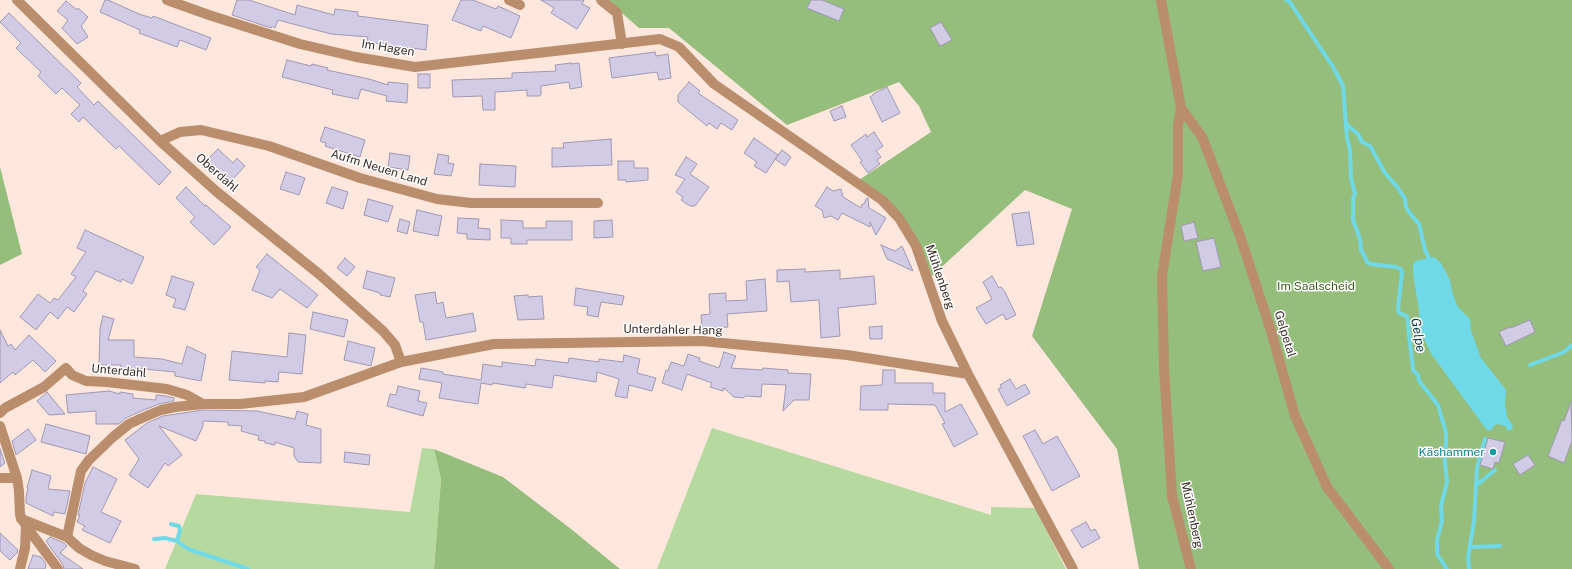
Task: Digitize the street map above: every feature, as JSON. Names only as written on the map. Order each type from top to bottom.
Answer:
[{"type":"street","name":"Oberdahl","points":[[17,0],[160,142],[217,192],[319,274],[383,331],[395,345],[401,362]]},
{"type":"street","name":"Im Hagen","points":[[167,0],[300,44],[356,57],[415,67],[660,39]]},
{"type":"street","points":[[509,0],[520,4]]},
{"type":"street","points":[[601,0],[616,13],[622,44]]},
{"type":"street","name":"Gelpetal","points":[[1161,0],[1181,108],[1202,137],[1240,236],[1272,331],[1295,416],[1327,487],[1389,569]]},
{"type":"street","name":"Mühlenberg","points":[[660,39],[679,47],[714,84],[882,200],[899,218],[916,246],[942,322],[968,374],[1073,569]]},
{"type":"street","name":"Mühlenberg","points":[[1181,108],[1178,126],[1178,174],[1162,276],[1164,368],[1172,496],[1191,569]]},
{"type":"street","name":"Aufm Neuen Land","points":[[160,142],[180,132],[201,130],[269,146],[360,178],[437,199],[471,203],[598,203]]},
{"type":"street","name":"Unterdahler Hang","points":[[401,362],[494,344],[702,340],[847,356],[968,374]]},
{"type":"street","name":"Unterdahl","points":[[67,537],[81,471],[97,452],[129,424],[161,410],[203,404],[240,404],[304,397],[401,362]]},
{"type":"street","name":"Unterdahl","points":[[0,413],[5,408],[44,387],[66,368],[72,375],[86,381],[113,382],[166,389],[187,395],[203,404]]},
{"type":"street","points":[[0,426],[17,478],[20,515],[58,569]]},
{"type":"street","points":[[0,478],[17,478]]},
{"type":"street","points":[[24,522],[67,537],[79,548],[105,561],[135,569]]},
{"type":"street","points":[[20,569],[25,548],[24,522]]},
{"type":"green space","name":"Im Saalscheid","points":[[607,0],[1572,0],[1572,569],[1139,569],[1117,449],[1032,336],[1072,209],[1025,190],[932,276],[918,242],[859,180],[931,132],[919,106],[899,82],[787,125],[669,28],[639,28]]},
{"type":"green space","points":[[0,167],[22,254],[0,265]]},
{"type":"green space","points":[[712,428],[991,515],[991,507],[1035,508],[1066,569],[657,569]]},
{"type":"green space","points":[[422,448],[434,449],[441,479],[434,569],[165,569],[196,494],[410,512]]},
{"type":"green space","points":[[434,449],[503,477],[620,569],[434,569],[441,479]]},
{"type":"water","points":[[1434,257],[1441,263],[1450,280],[1453,295],[1458,307],[1470,319],[1471,331],[1481,358],[1506,390],[1505,404],[1507,417],[1513,426],[1512,430],[1507,430],[1505,426],[1498,424],[1495,425],[1490,431],[1486,429],[1432,355],[1427,345],[1420,329],[1413,266],[1415,261]]},
{"type":"building","points":[[105,0],[139,14],[152,18],[153,16],[211,38],[206,50],[180,40],[177,47],[139,33],[140,30],[100,12]]},
{"type":"building","points":[[237,0],[249,0],[295,15],[297,5],[334,15],[335,9],[358,12],[358,16],[428,25],[426,50],[367,42],[368,37],[331,34],[278,20],[275,28],[272,26],[271,28],[232,15]]},
{"type":"building","points":[[461,0],[473,0],[496,9],[498,6],[520,16],[511,38],[483,26],[481,31],[452,20]]},
{"type":"building","points":[[541,0],[584,0],[582,4],[590,8],[577,29],[551,13],[554,8]]},
{"type":"building","points":[[811,0],[822,0],[844,9],[839,21],[807,8]]},
{"type":"building","points":[[66,1],[77,10],[78,8],[88,17],[81,26],[88,37],[77,44],[62,28],[68,20],[57,11]]},
{"type":"building","points":[[9,13],[81,83],[77,87],[94,105],[98,101],[171,172],[159,185],[119,146],[116,149],[83,117],[79,122],[71,114],[80,105],[62,88],[56,94],[38,76],[41,72],[16,48],[21,43],[0,22]]},
{"type":"building","points":[[941,22],[952,40],[940,46],[930,28]]},
{"type":"building","points":[[655,52],[656,56],[668,54],[671,78],[659,80],[657,72],[612,78],[609,58]]},
{"type":"building","points":[[287,60],[311,66],[312,64],[328,68],[327,70],[369,79],[388,85],[388,82],[408,84],[407,103],[386,101],[387,96],[361,89],[358,99],[332,94],[333,90],[282,77]]},
{"type":"building","points":[[579,63],[582,87],[570,89],[569,82],[541,86],[541,95],[539,96],[527,96],[527,90],[495,92],[495,110],[483,110],[482,96],[453,97],[452,80],[512,78],[512,73],[556,71],[555,65]]},
{"type":"building","points":[[418,74],[430,74],[430,88],[418,88]]},
{"type":"building","points":[[689,82],[700,91],[698,93],[738,120],[732,130],[721,123],[717,129],[709,123],[707,126],[678,102],[678,95]]},
{"type":"building","points":[[887,87],[900,113],[882,122],[870,97]]},
{"type":"building","points":[[842,106],[846,117],[834,121],[830,111]]},
{"type":"building","points":[[325,127],[365,140],[360,157],[325,146],[326,143],[320,141]]},
{"type":"building","points":[[874,132],[883,146],[876,151],[881,157],[877,160],[880,164],[868,173],[851,145],[866,134],[867,137]]},
{"type":"building","points":[[754,138],[778,155],[766,173],[754,166],[757,162],[744,153]]},
{"type":"building","points":[[611,139],[612,165],[552,167],[552,148],[564,148],[563,143]]},
{"type":"building","points":[[218,149],[233,163],[237,158],[245,166],[231,181],[226,175],[224,177],[207,160]]},
{"type":"building","points":[[782,150],[791,157],[785,166],[775,159]]},
{"type":"building","points":[[390,153],[410,156],[408,170],[388,167]]},
{"type":"building","points":[[438,154],[449,156],[448,163],[454,164],[451,176],[434,174]]},
{"type":"building","points":[[686,157],[697,164],[690,174],[709,187],[695,206],[690,206],[681,200],[683,197],[676,192],[685,179],[675,175]]},
{"type":"building","points":[[618,161],[634,161],[634,168],[648,168],[648,180],[626,182],[626,180],[618,180]]},
{"type":"building","points":[[480,164],[516,166],[515,187],[479,185]]},
{"type":"building","points":[[286,172],[305,178],[299,195],[280,189]]},
{"type":"building","points":[[186,187],[205,206],[206,205],[231,227],[214,245],[190,222],[195,217],[176,198]]},
{"type":"building","points":[[332,187],[348,192],[343,209],[326,203]]},
{"type":"building","points":[[827,187],[833,191],[841,189],[843,197],[861,208],[862,204],[863,205],[868,198],[869,208],[886,218],[876,235],[870,222],[870,227],[842,213],[838,220],[831,216],[824,218],[822,210],[815,206]]},
{"type":"building","points":[[368,199],[393,206],[388,222],[364,215]]},
{"type":"building","points":[[417,210],[442,216],[438,236],[413,231]]},
{"type":"building","points":[[1029,212],[1034,244],[1017,246],[1012,214]]},
{"type":"building","points":[[458,218],[479,219],[478,228],[490,229],[490,240],[467,239],[467,234],[457,233]]},
{"type":"building","points":[[400,219],[410,222],[407,234],[397,231]]},
{"type":"building","points":[[501,220],[523,221],[523,228],[546,228],[546,221],[572,221],[572,240],[527,240],[527,244],[511,244],[511,238],[501,238]]},
{"type":"building","points":[[612,220],[613,237],[594,238],[594,221]]},
{"type":"building","points":[[1194,222],[1198,238],[1184,241],[1181,226]]},
{"type":"building","points":[[85,230],[144,257],[132,284],[122,279],[121,282],[96,271],[83,291],[87,294],[74,312],[67,307],[58,319],[50,312],[36,330],[20,317],[38,294],[50,303],[54,298],[58,300],[76,277],[71,274],[86,252],[77,248]]},
{"type":"building","points":[[1214,238],[1221,267],[1203,271],[1196,242]]},
{"type":"building","points":[[881,245],[895,251],[902,246],[913,271],[887,259]]},
{"type":"building","points":[[267,254],[318,295],[307,308],[280,289],[272,298],[252,290],[260,270],[256,267]]},
{"type":"building","points":[[345,258],[355,267],[347,276],[337,268]]},
{"type":"building","points":[[805,269],[805,272],[840,270],[840,279],[874,276],[876,304],[838,308],[840,336],[821,338],[819,300],[791,302],[789,281],[777,282],[777,270]]},
{"type":"building","points":[[367,271],[395,278],[390,297],[380,295],[380,293],[363,288]]},
{"type":"building","points":[[172,276],[194,283],[185,310],[173,307],[176,299],[166,295]]},
{"type":"building","points":[[992,276],[999,288],[1001,287],[1005,292],[1016,315],[1006,320],[1003,314],[986,324],[976,308],[992,299],[983,282]]},
{"type":"building","points":[[765,279],[767,311],[727,314],[728,327],[702,329],[701,315],[710,314],[709,294],[726,293],[726,301],[747,300],[746,281]]},
{"type":"building","points":[[576,288],[624,296],[622,305],[601,302],[598,317],[587,315],[588,307],[574,305]]},
{"type":"building","points":[[435,292],[437,304],[443,302],[446,318],[473,313],[476,331],[426,340],[423,322],[420,322],[415,295]]},
{"type":"building","points":[[528,295],[528,297],[542,296],[544,319],[518,320],[514,296]]},
{"type":"building","points":[[313,312],[348,320],[344,337],[310,329]]},
{"type":"building","points":[[103,316],[114,319],[108,340],[134,340],[134,357],[162,359],[182,364],[187,346],[206,355],[201,381],[175,376],[175,372],[144,369],[121,369],[121,365],[99,365],[100,328]]},
{"type":"building","points":[[1530,320],[1535,332],[1506,346],[1499,332]]},
{"type":"building","points":[[882,326],[882,339],[870,339],[869,327]]},
{"type":"building","points":[[0,330],[8,346],[11,344],[15,350],[29,335],[56,361],[45,372],[33,360],[15,375],[13,372],[0,383]]},
{"type":"building","points":[[289,333],[306,335],[302,374],[279,372],[278,382],[265,381],[265,383],[229,380],[232,351],[287,357]]},
{"type":"building","points":[[348,341],[375,348],[371,366],[344,360]]},
{"type":"building","points":[[724,352],[736,356],[731,368],[762,370],[763,368],[788,370],[788,373],[811,374],[809,400],[794,400],[783,411],[786,385],[762,384],[761,397],[746,396],[743,398],[734,397],[724,388],[723,391],[710,387],[712,383],[687,374],[682,390],[662,383],[666,370],[668,371],[671,362],[684,366],[688,354],[700,358],[699,361],[719,368]]},
{"type":"building","points":[[624,355],[640,359],[637,373],[656,378],[652,391],[629,385],[627,398],[615,396],[619,379],[597,372],[596,382],[554,375],[552,388],[526,384],[525,388],[493,383],[492,385],[481,383],[478,404],[439,398],[442,383],[419,379],[421,368],[443,372],[443,374],[481,380],[483,364],[502,367],[502,362],[535,366],[536,359],[568,363],[569,358],[599,362],[599,359],[623,362]]},
{"type":"building","points":[[883,370],[895,370],[895,383],[933,383],[933,393],[945,393],[945,412],[961,404],[978,434],[954,447],[942,424],[945,423],[935,405],[888,404],[888,410],[860,410],[861,386],[882,385]]},
{"type":"building","points":[[1010,379],[1016,389],[1025,384],[1030,393],[1007,406],[998,389],[1002,387],[1000,385]]},
{"type":"building","points":[[398,386],[420,391],[418,401],[427,403],[423,416],[387,406],[390,394],[396,395]]},
{"type":"building","points":[[109,391],[120,394],[120,392],[133,394],[133,398],[156,400],[156,395],[166,396],[174,398],[174,401],[159,404],[139,412],[126,418],[119,424],[96,424],[96,411],[68,413],[66,395]]},
{"type":"building","points":[[47,392],[65,414],[49,415],[37,401]]},
{"type":"building","points":[[1571,402],[1572,441],[1564,463],[1548,456],[1562,420],[1564,421]]},
{"type":"building","points":[[203,410],[257,411],[295,419],[297,411],[308,414],[306,425],[321,429],[321,463],[298,462],[294,456],[294,448],[275,442],[275,445],[265,443],[265,441],[258,440],[259,436],[241,431],[242,426],[228,425],[228,422],[203,421],[203,426],[196,441],[159,426],[182,455],[168,466],[165,463],[148,488],[129,475],[139,459],[125,440],[147,423],[163,416]]},
{"type":"building","points":[[46,424],[90,436],[86,454],[41,442]]},
{"type":"building","points":[[28,429],[36,440],[16,455],[12,441]]},
{"type":"building","points":[[1035,430],[1043,444],[1057,436],[1080,476],[1052,491],[1023,436]]},
{"type":"building","name":"Käshammer","points":[[1488,438],[1505,442],[1499,463],[1495,462],[1493,469],[1480,465]]},
{"type":"building","points":[[0,449],[5,463],[0,467]]},
{"type":"building","points":[[345,452],[370,455],[369,465],[344,462]]},
{"type":"building","points":[[1528,455],[1535,465],[1520,475],[1513,464]]},
{"type":"building","points":[[93,467],[117,479],[101,512],[121,521],[110,543],[82,530],[85,526],[77,522],[80,515],[78,515],[85,483]]},
{"type":"building","points":[[32,470],[51,476],[48,489],[70,491],[65,514],[54,512],[53,516],[26,503],[27,488]]},
{"type":"building","points":[[1086,522],[1091,531],[1095,529],[1100,538],[1082,548],[1071,530]]},
{"type":"building","points":[[0,533],[18,550],[10,560],[0,551]]},
{"type":"building","points":[[50,537],[64,543],[67,546],[60,553],[83,569],[64,569],[63,565],[46,541]]},
{"type":"building","points":[[33,555],[41,557],[46,564],[45,569],[28,569]]},
{"type":"waterway","name":"Gelpe","points":[[1286,0],[1289,1],[1333,67],[1343,86],[1347,138],[1350,150],[1351,179],[1355,193],[1353,200],[1353,220],[1360,239],[1361,250],[1368,263],[1401,269],[1402,273],[1398,308],[1399,313],[1407,316],[1413,370],[1418,375],[1419,381],[1438,405],[1446,433],[1444,453],[1447,482],[1441,506],[1442,521],[1437,540],[1437,554],[1447,569]]},
{"type":"waterway","points":[[1346,124],[1358,134],[1362,142],[1370,146],[1385,173],[1405,199],[1406,207],[1419,224],[1425,250],[1430,261]]},
{"type":"waterway","points":[[1530,365],[1564,352],[1572,345]]},
{"type":"waterway","points":[[1469,569],[1468,557],[1474,521],[1477,468],[1485,439]]},
{"type":"waterway","points":[[1485,478],[1495,470]]},
{"type":"waterway","points":[[1476,485],[1483,480]]},
{"type":"waterway","points":[[171,524],[179,526],[180,530],[177,541]]},
{"type":"waterway","points":[[154,539],[165,538],[177,541],[188,549],[248,569]]},
{"type":"waterway","points":[[1470,547],[1500,546]]},
{"type":"place","name":"Käshammer","points":[[1493,452]]}]
